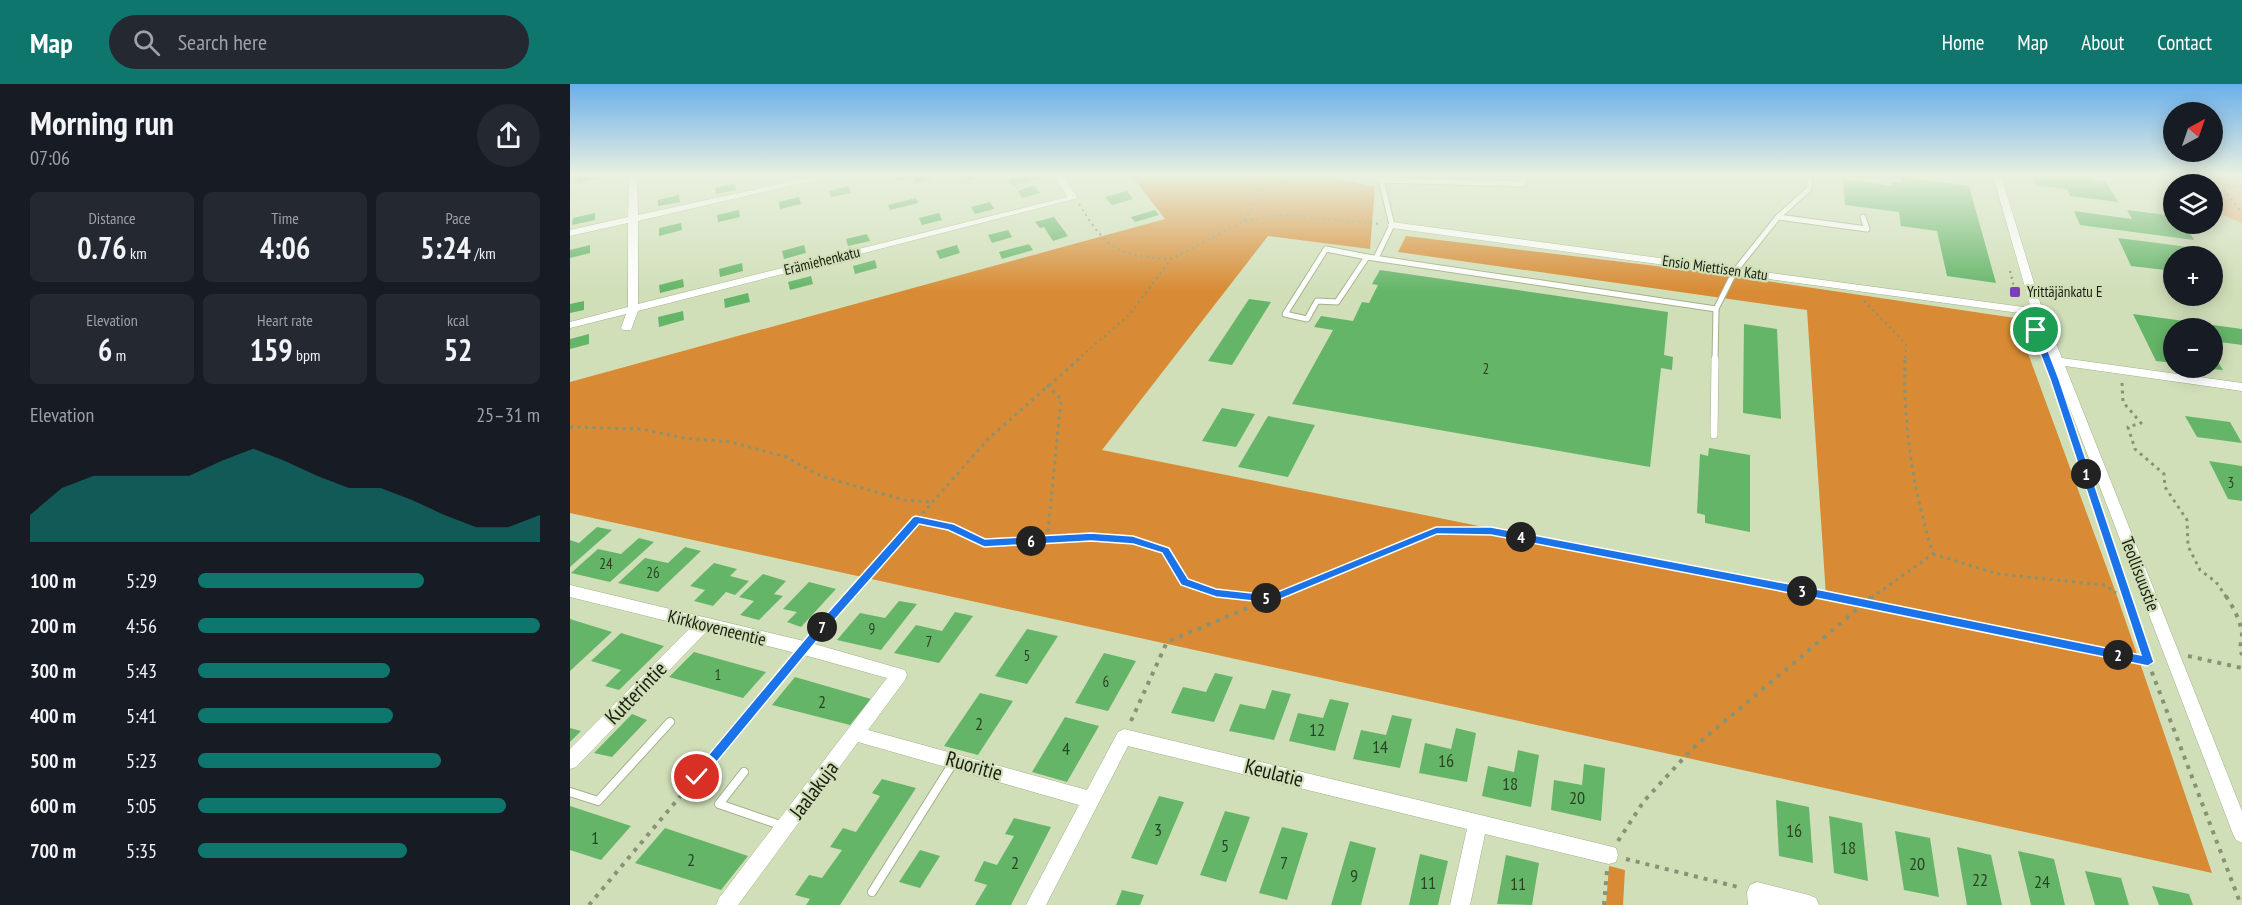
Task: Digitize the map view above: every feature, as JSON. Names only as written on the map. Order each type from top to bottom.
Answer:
[{"type":"street","points":[[627,328],[633,309],[632,214]]},
{"type":"street","points":[[570,233],[657,214]]},
{"type":"street","name":"Erämiehenkatu","points":[[570,325],[1017,214]]},
{"type":"street","name":"Teollisuustie","points":[[2009,214],[2038,312],[2242,834]]},
{"type":"street","name":"Ensio Miettisen Katu","points":[[1392,225],[2038,312]]},
{"type":"street","points":[[2058,361],[2242,387]]},
{"type":"street","name":"Kirkkoveneentie","points":[[570,591],[804,648],[899,675]]},
{"type":"street","name":"Kutterintie","points":[[570,761],[703,625]]},
{"type":"street","name":"Jaalakuja","points":[[726,905],[899,675]]},
{"type":"street","name":"Ruoritie","points":[[856,734],[1091,800]]},
{"type":"street","points":[[1036,905],[1124,737]]},
{"type":"street","name":"Keulatie","points":[[1124,737],[1609,855]]},
{"type":"street","points":[[1460,905],[1478,823]]},
{"type":"street","points":[[1757,899],[1809,905]]},
{"type":"lane","points":[[1376,258],[1392,225],[1389,214]]},
{"type":"lane","points":[[1714,435],[1716,309],[1735,271],[1781,214]]},
{"type":"lane","points":[[1778,217],[1867,229],[1863,216]]},
{"type":"lane","points":[[1367,257],[1337,302],[1317,301],[1307,319],[1285,314],[1326,249],[1716,309]]},
{"type":"lane","points":[[570,792],[598,801],[670,722]]},
{"type":"lane","points":[[872,892],[955,760]]},
{"type":"lane","points":[[744,772],[719,804],[786,827]]},
{"type":"path","points":[[1084,214],[1113,249],[1146,257],[1171,259]]},
{"type":"path","points":[[1244,221],[1248,214]]},
{"type":"path","points":[[589,905],[804,648],[987,439],[1130,314],[1171,259],[1244,221],[1282,215],[1392,225]]},
{"type":"path","points":[[2009,269],[2020,309]]},
{"type":"path","points":[[1848,285],[1906,344],[1903,392],[1907,434],[1919,513],[1933,554]]},
{"type":"path","points":[[2115,376],[2122,383],[2123,402],[2141,423],[2128,427],[2135,449],[2164,474],[2165,487],[2187,520],[2188,546],[2200,570],[2217,582],[2235,610],[2242,635],[2239,648],[2242,655]]},
{"type":"path","points":[[1047,386],[1061,399],[1047,541]]},
{"type":"path","points":[[570,427],[642,429],[684,438],[730,442],[786,457],[821,476],[904,500],[932,502]]},
{"type":"path","points":[[2095,501],[2148,662],[2241,905]]},
{"type":"path","points":[[916,520],[951,527],[984,543],[1091,537],[1133,540],[1165,551],[1185,582],[1216,593],[1271,599]]},
{"type":"path","points":[[1124,737],[1167,642],[1436,530],[1492,530],[2148,662]]},
{"type":"path","points":[[1933,554],[1998,574],[2105,585],[2116,593]]},
{"type":"path","points":[[1604,905],[1609,855],[1644,801],[1693,748],[1863,603],[1933,554]]},
{"type":"path","points":[[2143,646],[2242,668]]},
{"type":"path","points":[[1609,855],[1757,899]]},
{"type":"shaded area","points":[[1161,214],[1373,214],[1370,249],[1268,236],[1102,450],[1826,596],[1807,310],[1398,252],[1406,236],[1706,272],[2015,318],[2116,593],[2212,873],[570,513],[570,382],[1165,219]]},
{"type":"shaded area","points":[[2223,214],[2242,214],[2242,223],[2223,215]]},
{"type":"shaded area","points":[[1609,866],[1625,870],[1623,905],[1606,905]]},
{"type":"building","points":[[595,214],[595,220],[572,225],[573,218]]},
{"type":"building","points":[[740,214],[740,217],[718,222],[717,215]]},
{"type":"building","points":[[940,214],[942,220],[922,225],[919,218]]},
{"type":"building","points":[[1140,214],[1159,215],[1135,222],[1131,217]]},
{"type":"building","points":[[1899,214],[1977,214],[1996,283],[1947,276],[1937,231],[1901,226]]},
{"type":"building","points":[[2075,214],[2098,214],[2132,219],[2129,214],[2163,215],[2163,234],[2191,234],[2194,240],[2080,225]]},
{"type":"building","points":[[1054,217],[1068,236],[1053,241],[1044,227],[1040,228],[1035,222]]},
{"type":"building","points":[[681,223],[682,230],[659,236],[659,228]]},
{"type":"building","points":[[1008,230],[1012,237],[992,243],[988,235]]},
{"type":"building","points":[[867,234],[870,241],[848,246],[846,239]]},
{"type":"building","points":[[2118,238],[2181,246],[2163,246],[2163,270],[2131,266]]},
{"type":"building","points":[[1029,244],[1033,250],[1002,259],[999,252]]},
{"type":"building","points":[[590,245],[590,253],[570,258],[570,250]]},
{"type":"building","points":[[804,245],[806,253],[784,259],[782,251]]},
{"type":"building","points":[[957,245],[960,253],[940,259],[936,251]]},
{"type":"building","points":[[875,260],[877,268],[855,274],[853,266]]},
{"type":"building","points":[[742,263],[743,271],[720,277],[719,269]]},
{"type":"building","points":[[1380,270],[1668,312],[1664,355],[1673,357],[1672,370],[1661,368],[1650,467],[1292,404],[1333,330],[1314,327],[1321,316],[1353,321],[1362,302],[1369,303],[1378,285],[1372,284]]},
{"type":"building","points":[[811,276],[813,284],[790,290],[788,282]]},
{"type":"building","points":[[683,279],[684,287],[660,293],[659,285]]},
{"type":"building","points":[[748,293],[750,302],[725,308],[724,299]]},
{"type":"building","points":[[1249,299],[1271,302],[1232,365],[1208,361]]},
{"type":"building","points":[[584,301],[584,310],[570,313],[570,304]]},
{"type":"building","points":[[683,311],[684,320],[659,327],[658,317]]},
{"type":"building","points":[[2133,314],[2163,318],[2163,362],[2156,361]]},
{"type":"building","points":[[1744,324],[1777,329],[1781,419],[1743,413]]},
{"type":"building","points":[[2223,326],[2242,329],[2242,345],[2223,342]]},
{"type":"building","points":[[589,334],[589,344],[570,349],[570,339]]},
{"type":"building","points":[[1222,408],[1255,414],[1236,447],[1202,441]]},
{"type":"building","points":[[1268,416],[1315,425],[1288,477],[1238,467]]},
{"type":"building","points":[[2185,416],[2230,422],[2242,443],[2197,437]]},
{"type":"building","points":[[1709,448],[1750,455],[1750,532],[1705,523],[1705,515],[1697,513],[1700,454],[1708,456]]},
{"type":"building","points":[[2209,461],[2242,466],[2242,501],[2228,499]]},
{"type":"building","points":[[597,527],[612,530],[570,567],[570,540],[579,543]]},
{"type":"building","points":[[639,538],[654,542],[610,582],[571,573],[598,549],[621,554]]},
{"type":"building","points":[[685,547],[701,551],[658,592],[618,583],[645,558],[668,563]]},
{"type":"building","points":[[714,563],[737,569],[730,576],[749,581],[735,595],[726,592],[713,606],[694,601],[705,590],[690,586]]},
{"type":"building","points":[[763,574],[786,581],[774,594],[783,596],[759,620],[740,615],[754,601],[739,597]]},
{"type":"building","points":[[809,582],[836,589],[801,627],[787,622],[797,612],[783,609]]},
{"type":"building","points":[[899,601],[917,604],[881,650],[837,640],[860,613],[885,618]]},
{"type":"building","points":[[955,612],[973,616],[939,663],[894,653],[916,625],[942,631]]},
{"type":"building","points":[[570,619],[612,632],[570,671]]},
{"type":"building","points":[[1027,629],[1058,636],[1027,684],[995,676]]},
{"type":"building","points":[[621,633],[664,646],[619,690],[605,686],[621,670],[591,661]]},
{"type":"building","points":[[694,652],[766,672],[743,698],[669,677]]},
{"type":"building","points":[[1104,653],[1136,661],[1108,711],[1075,703]]},
{"type":"building","points":[[1215,673],[1233,677],[1214,722],[1171,713],[1183,687],[1206,692]]},
{"type":"building","points":[[795,677],[871,699],[850,725],[772,705]]},
{"type":"building","points":[[1272,690],[1291,694],[1274,740],[1229,731],[1240,704],[1265,709]]},
{"type":"building","points":[[980,693],[1013,701],[978,755],[944,746]]},
{"type":"building","points":[[1330,699],[1349,703],[1335,751],[1289,741],[1298,713],[1323,718]]},
{"type":"building","points":[[632,714],[647,720],[612,757],[594,753]]},
{"type":"building","points":[[1392,715],[1412,719],[1400,768],[1353,759],[1361,730],[1386,735]]},
{"type":"building","points":[[1065,717],[1099,726],[1067,782],[1032,772]]},
{"type":"building","points":[[570,728],[581,731],[570,742]]},
{"type":"building","points":[[1456,728],[1476,733],[1467,782],[1419,773],[1425,743],[1451,749]]},
{"type":"building","points":[[1518,750],[1539,755],[1531,807],[1482,796],[1488,766],[1514,772]]},
{"type":"building","points":[[1584,764],[1605,768],[1601,821],[1551,810],[1554,780],[1582,785]]},
{"type":"building","points":[[882,779],[916,788],[840,905],[806,905],[810,899],[795,895],[809,875],[822,878],[842,850],[830,847],[843,828],[856,832],[880,796],[872,793]]},
{"type":"building","points":[[1159,796],[1184,802],[1157,865],[1131,858]]},
{"type":"building","points":[[1776,800],[1809,807],[1813,863],[1779,856]]},
{"type":"building","points":[[570,806],[631,826],[601,860],[570,850]]},
{"type":"building","points":[[1225,811],[1250,817],[1226,882],[1200,875]]},
{"type":"building","points":[[1829,816],[1862,823],[1868,881],[1834,873]]},
{"type":"building","points":[[1014,818],[1051,827],[1011,905],[975,905],[987,885],[974,881],[984,861],[997,865],[1014,836],[1005,834]]},
{"type":"building","points":[[1282,827],[1308,833],[1287,900],[1259,893]]},
{"type":"building","points":[[665,828],[748,856],[721,890],[635,863]]},
{"type":"building","points":[[1895,831],[1930,838],[1939,897],[1904,890]]},
{"type":"building","points":[[1350,841],[1376,848],[1361,905],[1331,905]]},
{"type":"building","points":[[1957,847],[1991,855],[2002,905],[1967,905]]},
{"type":"building","points":[[920,850],[940,856],[920,888],[899,882]]},
{"type":"building","points":[[2018,851],[2054,859],[2065,905],[2031,905]]},
{"type":"building","points":[[1420,854],[1448,861],[1438,905],[1409,905]]},
{"type":"building","points":[[1506,855],[1539,863],[1532,905],[1497,904]]},
{"type":"building","points":[[2085,871],[2121,878],[2129,905],[2095,905]]},
{"type":"building","points":[[2152,886],[2189,894],[2193,905],[2159,905]]},
{"type":"building","points":[[1122,890],[1144,895],[1140,905],[1116,905]]},
{"type":"place","name":"Yrittäjänkatu E","points":[[2015,292]]},
{"type":"route","points":[[697,777],[820,629],[916,520],[951,527],[984,543],[1091,537],[1133,540],[1165,551],[1185,582],[1216,593],[1271,599],[1436,530],[1491,531],[2148,662],[2036,330]]}]
